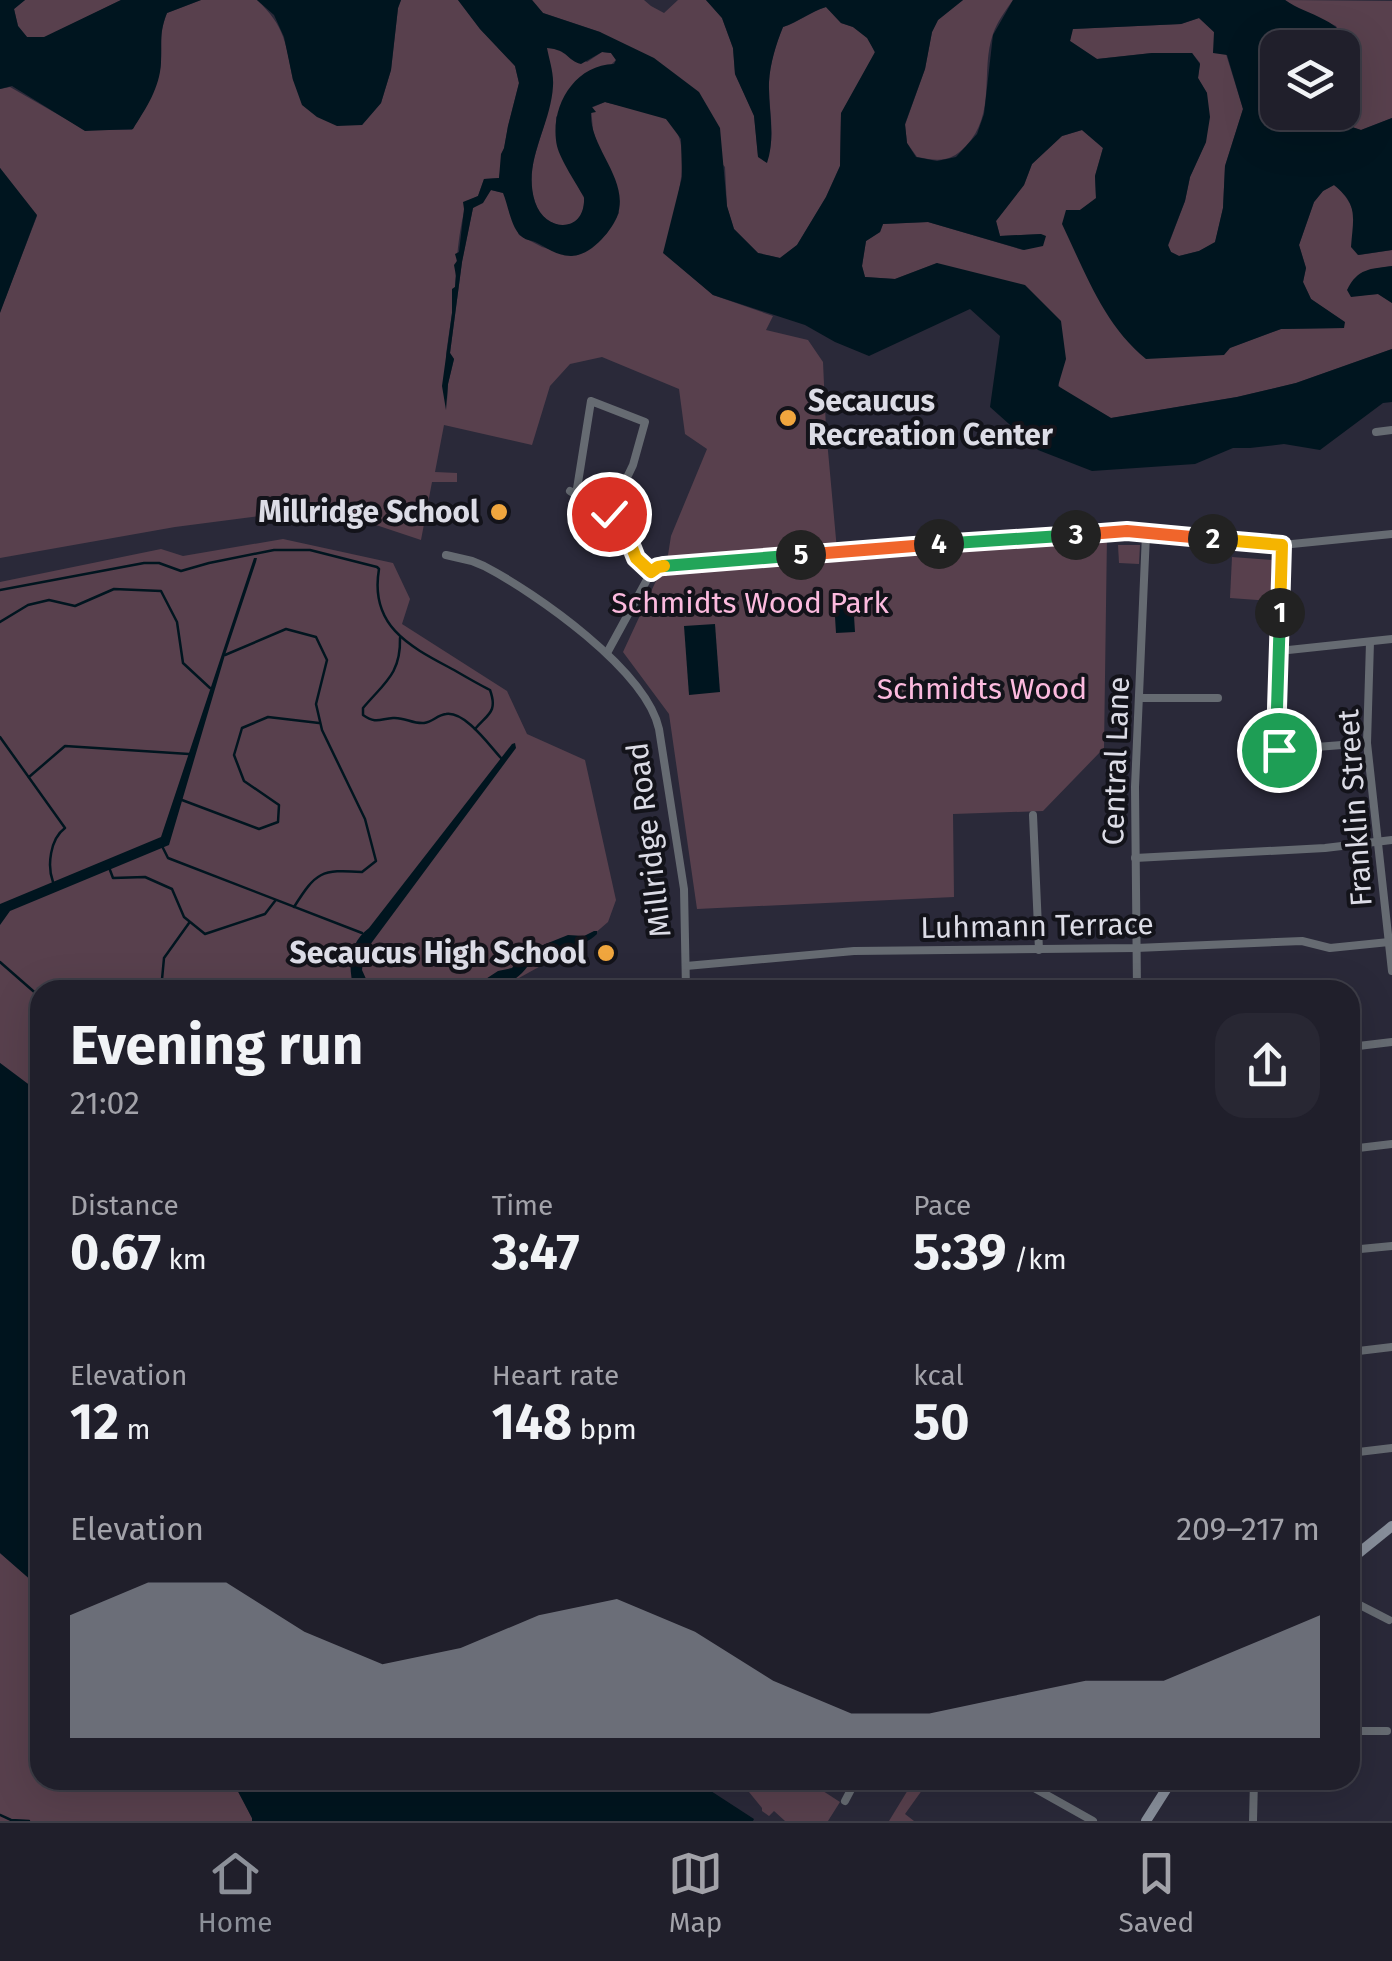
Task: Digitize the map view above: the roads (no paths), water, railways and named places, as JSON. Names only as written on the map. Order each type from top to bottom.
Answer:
[{"type":"street","points":[[609,514],[633,465],[645,422],[592,400],[573,493],[623,525],[636,558],[651,572]]},
{"type":"street","points":[[1376,432],[1392,430]]},
{"type":"street","points":[[607,653],[651,572],[661,566],[1127,531],[1282,545],[1392,534]]},
{"type":"street","name":"Central Lane","points":[[1137,980],[1135,787],[1146,534]]},
{"type":"street","points":[[1282,545],[1276,740],[1279,750],[1367,743]]},
{"type":"street","name":"Millridge Road","points":[[446,555],[472,560],[561,615],[607,653],[647,702],[658,723],[684,889],[686,980]]},
{"type":"street","points":[[1279,650],[1392,639]]},
{"type":"street","name":"Franklin Street","points":[[1370,642],[1367,743],[1392,971]]},
{"type":"street","points":[[1141,698],[1218,698]]},
{"type":"street","points":[[1033,815],[1039,950]]},
{"type":"street","points":[[1135,858],[1325,848],[1392,840]]},
{"type":"street","name":"Luhmann Terrace","points":[[686,966],[854,950],[1039,950],[1302,941],[1330,948],[1389,942]]},
{"type":"street","points":[[1360,1046],[1392,1042]]},
{"type":"street","points":[[1360,1148],[1392,1144]]},
{"type":"street","points":[[1360,1249],[1392,1246]]},
{"type":"street","points":[[1360,1351],[1392,1347]]},
{"type":"street","points":[[1360,1453],[1392,1448]]},
{"type":"street","points":[[1360,1548],[1392,1526]]},
{"type":"street","points":[[1360,1605],[1390,1620]]},
{"type":"street","points":[[1360,1730],[1387,1731]]},
{"type":"street","points":[[845,1801],[851,1790]]},
{"type":"street","points":[[1038,1790],[1093,1821]]},
{"type":"street","points":[[1146,1821],[1166,1790]]},
{"type":"street","points":[[1253,1821],[1254,1790]]},
{"type":"water","points":[[0,0],[25,0],[14,9],[18,26],[27,37],[44,37],[121,0],[201,0],[167,13],[158,80],[133,129],[85,131],[12,86],[0,89]]},
{"type":"water","points":[[257,0],[401,0],[391,70],[381,103],[362,125],[337,126],[302,105],[284,37],[274,15]]},
{"type":"water","points":[[458,0],[532,0],[543,13],[600,32],[654,58],[699,92],[720,128],[727,206],[734,229],[758,253],[780,258],[797,245],[826,197],[840,166],[841,113],[875,52],[867,38],[841,23],[826,7],[783,27],[770,75],[767,163],[758,157],[754,116],[735,74],[733,48],[722,18],[706,0],[963,0],[938,20],[932,32],[925,69],[905,124],[907,143],[916,157],[937,161],[956,157],[977,134],[984,114],[993,35],[1013,0],[1285,0],[1339,30],[1260,30],[1260,130],[1361,130],[1392,118],[1392,250],[1358,255],[1351,247],[1351,206],[1334,185],[1314,202],[1299,245],[1306,268],[1303,282],[1311,299],[1345,322],[1344,328],[1281,329],[1230,348],[1224,355],[1146,359],[1107,314],[1062,224],[1066,210],[1080,210],[1096,198],[1095,176],[1103,148],[1082,130],[1062,136],[1032,164],[1024,185],[996,221],[1000,236],[1041,234],[1046,236],[1043,246],[1024,250],[928,222],[883,224],[880,232],[866,241],[862,266],[865,277],[895,279],[937,263],[1025,285],[1061,321],[1066,359],[1058,386],[1111,418],[1296,383],[1392,349],[1392,402],[1383,403],[1320,450],[1284,444],[1233,448],[1195,464],[1092,471],[1038,450],[990,407],[1000,336],[970,309],[869,356],[805,325],[713,295],[663,253],[682,177],[681,139],[666,119],[605,102],[592,107],[596,112],[591,113],[592,126],[619,190],[620,203],[614,223],[592,248],[566,256],[524,238],[515,227],[503,193],[491,190],[483,203],[473,208],[462,262],[446,410],[442,386],[463,202],[478,196],[484,179],[499,178],[519,83],[515,66]],"holes":[[[1199,18],[1214,32],[1213,53],[1227,55],[1243,109],[1225,166],[1223,208],[1215,242],[1179,256],[1168,245],[1206,142],[1210,117],[1207,93],[1198,78],[1200,64],[1192,53],[1097,59],[1070,41],[1073,29],[1181,24]],[[547,48],[581,64],[602,52],[611,53],[616,60],[587,72],[561,104],[555,132],[557,146],[584,197],[579,218],[564,225],[547,220],[540,212],[532,187],[534,158],[553,86]]]},
{"type":"water","points":[[0,168],[37,215],[0,313]]},
{"type":"water","points":[[1392,266],[1392,303],[1378,294],[1351,297],[1347,290],[1360,274]]},
{"type":"water","points":[[254,558],[256,562],[169,845],[10,911],[0,925],[0,904],[161,837]]},
{"type":"water","points":[[853,601],[855,632],[836,633],[834,602]]},
{"type":"water","points":[[715,624],[720,692],[689,695],[684,626]]},
{"type":"water","points":[[512,744],[516,748],[364,953],[362,970],[366,980],[352,980],[351,964],[357,941]]},
{"type":"water","points":[[597,931],[585,942],[537,957],[513,980],[484,980],[512,968],[533,949],[568,935],[584,936]]},
{"type":"water","points":[[0,1063],[30,1086],[30,1579],[0,1553]]},
{"type":"water","points":[[237,1790],[709,1790],[754,1819],[252,1821]]},
{"type":"waterway","points":[[0,590],[144,563],[159,563],[181,571],[274,550],[310,550],[377,567],[380,606],[397,633],[423,653],[490,690],[492,708],[475,729]]},
{"type":"waterway","points":[[0,622],[28,605],[49,600],[75,606],[114,589],[161,591],[177,622],[183,663],[210,688]]},
{"type":"waterway","points":[[225,655],[286,629],[316,637],[327,660],[316,704],[322,730],[365,819],[376,861],[362,872],[321,875],[294,907]]},
{"type":"waterway","points":[[400,638],[398,661],[363,708],[363,715],[375,720],[397,718],[420,723],[453,714],[476,730],[501,758]]},
{"type":"waterway","points":[[182,800],[259,829],[278,822],[279,805],[244,781],[234,755],[242,728],[268,717],[319,723]]},
{"type":"waterway","points":[[0,737],[65,828],[51,853],[53,882]]},
{"type":"waterway","points":[[29,777],[65,746],[189,754]]},
{"type":"waterway","points":[[163,848],[168,858],[362,933]]},
{"type":"waterway","points":[[110,870],[113,878],[145,877],[172,889],[184,917],[205,934],[265,914],[275,901]]},
{"type":"waterway","points":[[162,980],[164,958],[189,923]]},
{"type":"waterway","points":[[0,962],[30,988]]},
{"type":"waterway","points":[[0,1815],[29,1821]]},
{"type":"place","name":"Secaucus Recreation Center","points":[[788,418]]},
{"type":"place","name":"Millridge School","points":[[499,512]]},
{"type":"place","name":"Secaucus High School","points":[[606,953]]},
{"type":"park label","name":"Schmidts Wood Park","points":[[750,603]]},
{"type":"park label","name":"Schmidts Wood","points":[[982,689]]}]
